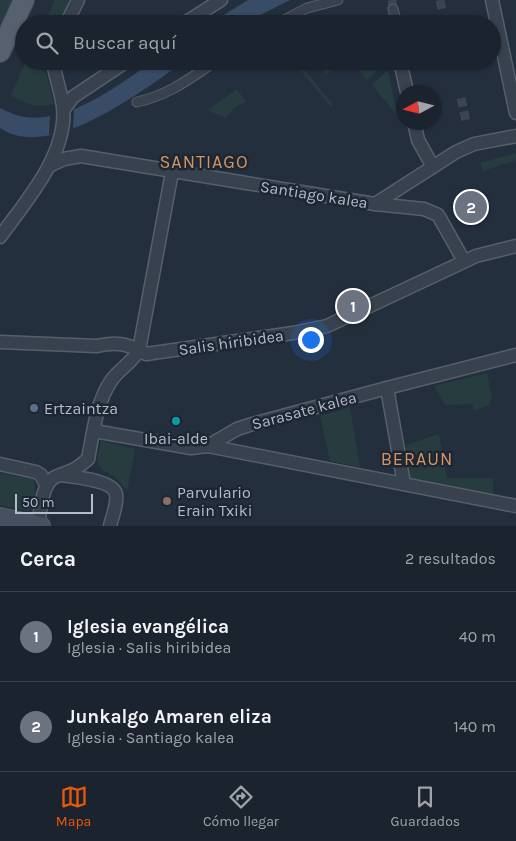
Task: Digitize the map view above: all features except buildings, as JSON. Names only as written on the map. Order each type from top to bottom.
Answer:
[{"type":"main road","points":[[17,15],[24,0]]},
{"type":"main road","points":[[0,52],[15,20]]},
{"type":"main road","points":[[0,517],[40,526]]},
{"type":"street","points":[[70,15],[78,0]]},
{"type":"street","points":[[197,15],[221,0]]},
{"type":"street","points":[[294,15],[307,8],[338,0]]},
{"type":"street","points":[[492,0],[495,15]]},
{"type":"street","points":[[394,9],[395,15]]},
{"type":"street","points":[[501,42],[516,113]]},
{"type":"street","points":[[0,237],[49,166],[61,136],[63,110],[55,70]]},
{"type":"street","points":[[63,110],[74,97],[114,70]]},
{"type":"street","points":[[137,102],[167,93],[202,70]]},
{"type":"street","points":[[402,70],[405,85]]},
{"type":"street","points":[[58,81],[68,90],[81,92]]},
{"type":"street","points":[[416,130],[418,140],[432,167]]},
{"type":"street","points":[[61,136],[69,150],[78,156]]},
{"type":"street","points":[[375,204],[456,152],[474,144],[516,136]]},
{"type":"street","name":"Santiago kalea","points":[[49,166],[64,158],[78,156],[375,204],[424,209],[438,215],[464,261]]},
{"type":"street","points":[[101,482],[92,471],[88,459],[102,396],[121,368],[134,360],[139,350],[172,172]]},
{"type":"street","name":"Salis hiribidea","points":[[0,342],[97,346],[110,342],[122,343],[146,354],[293,333],[327,326],[464,261],[488,252],[516,246]]},
{"type":"street","name":"Sarasate kalea","points":[[94,431],[191,448],[208,446],[237,429],[256,423],[516,355]]},
{"type":"street","points":[[387,388],[404,484]]},
{"type":"street","points":[[208,446],[516,506]]},
{"type":"street","points":[[46,485],[56,476],[72,472],[88,459]]},
{"type":"street","points":[[0,464],[36,472],[41,475],[46,485],[40,526]]},
{"type":"street","points":[[61,475],[101,482],[112,488],[116,494],[110,526]]},
{"type":"green space","points":[[0,0],[13,0],[0,26]]},
{"type":"green space","points":[[55,0],[69,0],[62,15],[48,15]]},
{"type":"green space","points":[[22,70],[45,70],[54,104],[31,105],[11,95]]},
{"type":"green space","points":[[300,70],[304,70],[333,105],[331,107]]},
{"type":"green space","points":[[322,70],[332,70],[326,75]]},
{"type":"green space","points":[[359,70],[378,70],[367,80]]},
{"type":"green space","points":[[388,70],[396,114],[372,85]]},
{"type":"green space","points":[[237,89],[246,102],[230,112],[226,118],[207,110]]},
{"type":"green space","points":[[516,153],[516,160],[483,171],[480,163]]},
{"type":"green space","points":[[487,373],[492,397],[489,405],[474,411],[472,404],[445,405],[434,386]]},
{"type":"green space","points":[[350,407],[360,467],[330,461],[320,416]]},
{"type":"green space","points":[[439,434],[447,478],[493,478],[493,497],[408,482],[403,453],[406,445]]},
{"type":"green space","points":[[101,441],[135,449],[127,491],[115,477],[102,470],[97,460]]},
{"type":"green space","points":[[0,473],[33,479],[35,496],[33,504],[28,511],[0,505]]},
{"type":"water","points":[[248,0],[290,0],[260,15],[224,15]]},
{"type":"water","points":[[140,70],[172,70],[122,104],[70,130],[45,136],[21,136],[0,128],[0,108],[12,114],[25,117],[59,114],[93,100]]},
{"type":"pier","points":[[74,108],[73,130],[49,135],[50,114]]},
{"type":"tunnel","points":[[392,0],[393,9]]},
{"type":"tunnel","points":[[440,0],[442,9]]},
{"type":"tunnel","points":[[461,98],[466,121]]},
{"type":"place","name":"Junkalgo Amaren eliza","points":[[471,207]]},
{"type":"place","name":"Iglesia evangélica","points":[[353,306]]},
{"type":"place","name":"Ertzaintza","points":[[34,408]]},
{"type":"place","name":"Ibai-alde","points":[[176,421]]},
{"type":"place","name":"Parvulario Erain Txiki","points":[[167,501]]},
{"type":"district","name":"SANTIAGO","points":[[204,162]]},
{"type":"district","name":"BERAUN","points":[[417,459]]}]
